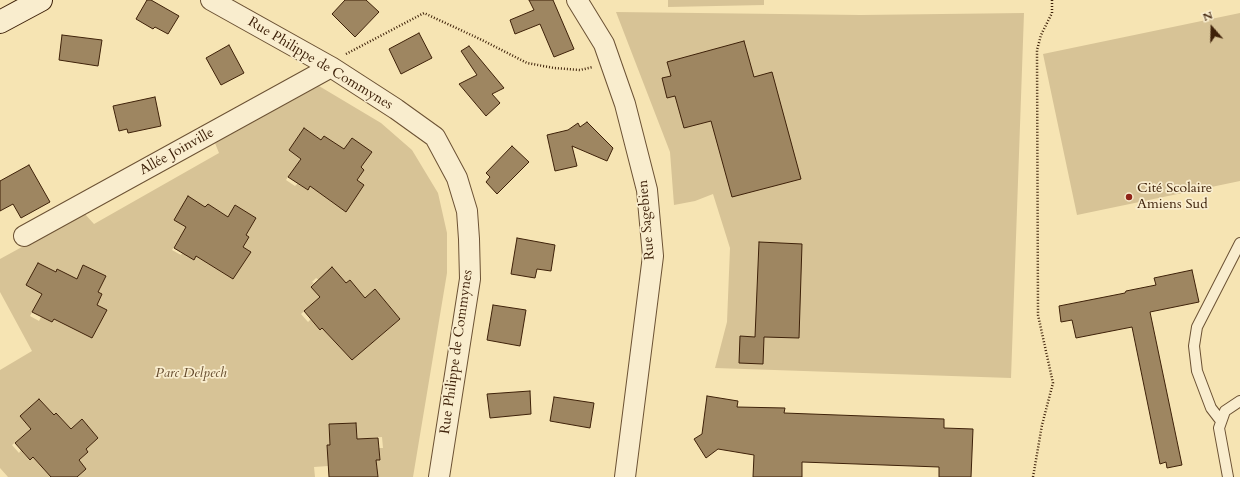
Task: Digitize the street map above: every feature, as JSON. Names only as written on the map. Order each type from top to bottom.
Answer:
[{"type":"street","points":[[0,22],[40,0]]},
{"type":"street","name":"Rue Philippe de Commynes","points":[[211,0],[329,66],[396,109],[435,137],[457,178],[467,211],[470,279],[439,477]]},
{"type":"street","name":"Rue Sagebien","points":[[577,0],[604,44],[625,104],[647,190],[653,256],[625,477]]},
{"type":"street","name":"Allée Joinville","points":[[24,236],[329,66]]},
{"type":"lane","points":[[1221,421],[1211,408],[1197,371],[1194,346],[1197,327],[1240,243]]},
{"type":"lane","points":[[1228,477],[1219,428],[1225,411],[1240,401]]},
{"type":"path","points":[[1033,477],[1042,425],[1054,383],[1038,315],[1037,50],[1041,35],[1052,13],[1052,0]]},
{"type":"path","points":[[329,66],[424,13],[528,63],[554,68],[580,70],[592,68],[610,61]]},
{"type":"green space","points":[[668,0],[764,0],[764,5],[668,7]]},
{"type":"green space","points":[[616,12],[861,15],[1024,13],[1011,378],[715,368],[727,322],[730,248],[713,194],[695,201],[674,205],[670,152]]},
{"type":"green space","points":[[1240,13],[1240,181],[1077,215],[1043,54]]},
{"type":"green space","name":"Parc Delpech","points":[[319,86],[381,123],[412,150],[438,193],[447,233],[447,273],[413,477],[378,477],[376,460],[380,460],[379,448],[383,448],[382,437],[357,439],[355,423],[329,424],[330,445],[327,446],[328,466],[314,467],[315,477],[77,477],[86,469],[79,460],[88,452],[86,449],[98,438],[82,420],[71,429],[56,413],[54,415],[39,399],[21,416],[31,429],[12,445],[19,453],[21,450],[29,460],[33,457],[51,477],[8,477],[0,468],[0,370],[32,351],[0,292],[0,259],[84,213],[94,224],[219,153],[215,143]],"holes":[[[304,128],[321,140],[324,136],[344,149],[352,138],[371,152],[361,167],[364,170],[357,180],[364,186],[346,211],[310,186],[307,190],[298,183],[295,186],[286,180],[301,159],[289,150]],[[188,197],[205,207],[208,204],[228,217],[235,205],[256,218],[246,235],[249,237],[243,247],[251,252],[233,279],[196,256],[182,253],[181,255],[172,250],[186,227],[174,220]],[[38,263],[56,272],[57,269],[77,279],[83,265],[106,276],[98,292],[102,294],[97,305],[106,310],[92,338],[54,319],[52,322],[41,317],[39,321],[30,316],[42,294],[27,285]],[[316,278],[319,280],[346,283],[350,280],[365,298],[375,289],[400,319],[352,360],[322,328],[320,329],[311,319],[308,322],[301,314],[320,297],[311,286],[314,283],[312,282]]]},
{"type":"building","points":[[147,0],[151,0],[179,16],[168,34],[155,27],[153,29],[136,19]]},
{"type":"building","points":[[345,0],[366,0],[379,12],[355,37],[332,14]]},
{"type":"building","points":[[529,0],[553,0],[574,49],[554,57],[540,24],[515,34],[510,20],[534,10]]},
{"type":"building","points":[[419,33],[432,58],[401,74],[389,49]]},
{"type":"building","points":[[62,35],[102,40],[98,66],[59,60]]},
{"type":"building","points":[[744,41],[754,77],[772,72],[801,179],[732,197],[711,121],[684,128],[675,96],[667,98],[662,78],[671,76],[667,62]]},
{"type":"building","points":[[229,45],[244,73],[221,85],[206,58]]},
{"type":"building","points":[[469,46],[504,88],[492,94],[500,103],[486,116],[459,84],[477,75],[461,51]]},
{"type":"building","points":[[155,97],[161,126],[128,133],[127,129],[119,131],[113,106]]},
{"type":"building","points":[[587,122],[613,148],[607,161],[572,146],[577,166],[555,171],[547,135],[568,130],[578,123],[580,127]]},
{"type":"building","points":[[304,128],[321,140],[324,136],[344,149],[352,138],[372,152],[361,167],[364,170],[357,180],[364,185],[346,212],[310,186],[308,190],[288,177],[301,159],[289,150]]},
{"type":"building","points":[[512,146],[529,162],[497,194],[486,182],[490,177],[486,173]]},
{"type":"building","points":[[29,165],[50,202],[21,218],[13,204],[0,211],[0,181]]},
{"type":"building","points":[[188,196],[205,207],[208,204],[228,217],[235,205],[256,218],[246,235],[249,237],[243,247],[251,252],[233,279],[196,256],[194,260],[174,248],[186,227],[174,220]]},
{"type":"building","points":[[517,238],[555,245],[551,271],[537,269],[535,278],[511,274]]},
{"type":"building","points":[[759,242],[802,244],[799,338],[764,337],[763,364],[739,363],[740,336],[755,337]]},
{"type":"building","points":[[38,263],[56,272],[57,269],[77,279],[83,265],[106,276],[98,292],[102,294],[97,305],[107,310],[92,338],[54,319],[52,322],[32,312],[42,294],[26,285]]},
{"type":"building","points":[[332,267],[346,283],[350,280],[365,298],[375,289],[400,319],[352,360],[322,328],[320,330],[304,311],[320,297],[311,287]]},
{"type":"building","points":[[1192,270],[1199,302],[1150,312],[1182,465],[1167,468],[1166,462],[1160,464],[1132,327],[1076,338],[1072,320],[1061,322],[1059,306],[1125,293],[1126,291],[1156,285],[1154,278]]},
{"type":"building","points":[[493,305],[526,310],[520,346],[487,340]]},
{"type":"building","points":[[530,391],[531,414],[490,418],[487,394]]},
{"type":"building","points":[[707,396],[738,401],[737,407],[785,408],[784,413],[944,419],[944,428],[973,429],[971,477],[939,477],[939,467],[802,462],[802,477],[753,477],[754,455],[718,449],[706,458],[694,439],[702,434]]},
{"type":"building","points":[[554,397],[594,403],[590,428],[550,421]]},
{"type":"building","points":[[39,399],[54,415],[56,413],[71,429],[82,419],[98,438],[86,449],[88,452],[79,460],[86,469],[77,477],[51,477],[33,457],[30,460],[15,443],[31,429],[20,416]]},
{"type":"building","points":[[356,423],[357,439],[378,438],[380,460],[376,460],[378,477],[329,477],[327,445],[330,445],[329,424]]},
{"type":"place","name":"Cité Scolaire Amiens Sud","points":[[1129,197]]}]
